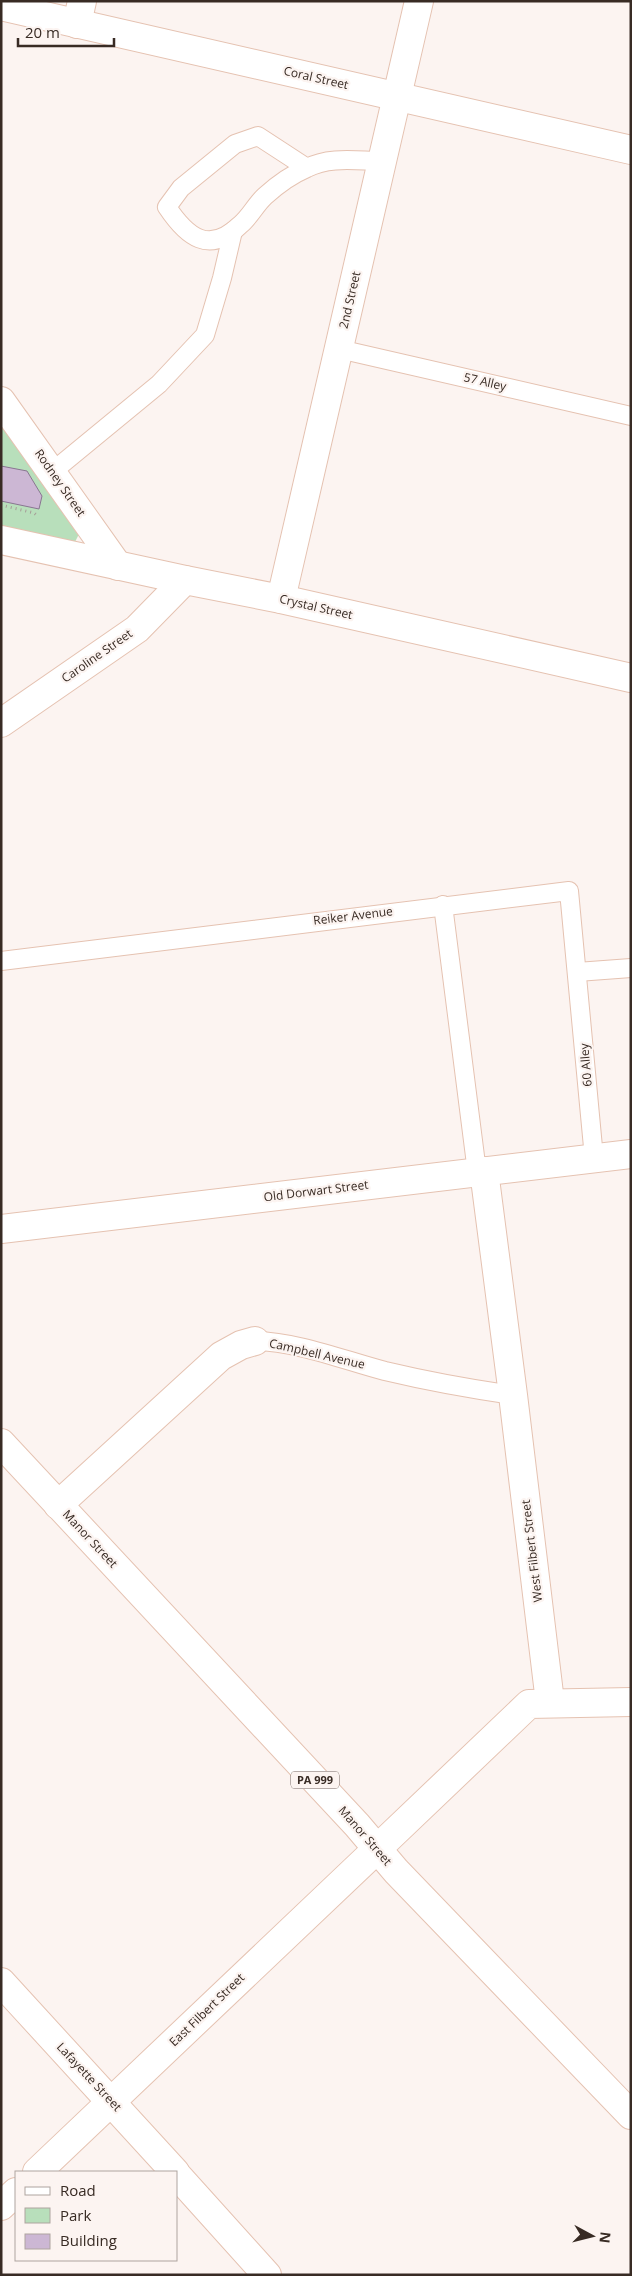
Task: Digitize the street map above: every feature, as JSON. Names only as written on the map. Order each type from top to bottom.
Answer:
[{"type":"street","name":"2nd Street","points":[[281,599],[419,1]]},
{"type":"street","name":"Coral Street","points":[[1,6],[79,13],[397,97],[631,150]]},
{"type":"street","name":"Rodney Street","points":[[1,401],[118,566]]},
{"type":"street","name":"Crystal Street","points":[[1,540],[281,599],[631,678]]},
{"type":"street","name":"Caroline Street","points":[[1,723],[137,629],[185,580]]},
{"type":"street","name":"Old Dorwart Street","points":[[1,1229],[631,1154]]},
{"type":"street","name":"West Filbert Street","points":[[481,1172],[514,1395],[550,1702]]},
{"type":"street","name":"Campbell Avenue","points":[[58,1505],[221,1356],[241,1345],[255,1341]]},
{"type":"street","name":"Manor Street","points":[[1,1443],[377,1849],[631,2115]]},
{"type":"street","points":[[377,1849],[530,1704],[550,1702],[631,1702]]},
{"type":"street","name":"East Filbert Street","points":[[38,2171],[377,1849]]},
{"type":"street","name":"Lafayette Street","points":[[1,1982],[174,2171]]},
{"type":"street","name":"Lafayette Street","points":[[178,2175],[267,2275]]},
{"type":"street","points":[[1,2206],[15,2193]]},
{"type":"lane","points":[[307,168],[258,136],[234,144],[181,188],[167,207],[179,226],[190,234],[206,240],[223,239],[240,226],[265,196],[307,168],[333,160],[382,161]]},
{"type":"lane","points":[[52,472],[159,384],[205,335],[222,278],[233,231]]},
{"type":"lane","name":"57 Alley","points":[[339,349],[631,416]]},
{"type":"lane","name":"Reiker Avenue","points":[[1,961],[443,905],[570,891],[577,972]]},
{"type":"lane","points":[[443,905],[481,1172]]},
{"type":"lane","points":[[577,972],[631,968]]},
{"type":"lane","name":"60 Alley","points":[[577,972],[594,1158]]},
{"type":"lane","name":"Campbell Avenue","points":[[255,1341],[276,1343],[388,1371],[514,1395]]},
{"type":"green space","points":[[1,416],[79,534],[75,542],[1,531]]},
{"type":"building","points":[[1,466],[27,471],[42,496],[39,509],[1,501]]}]
